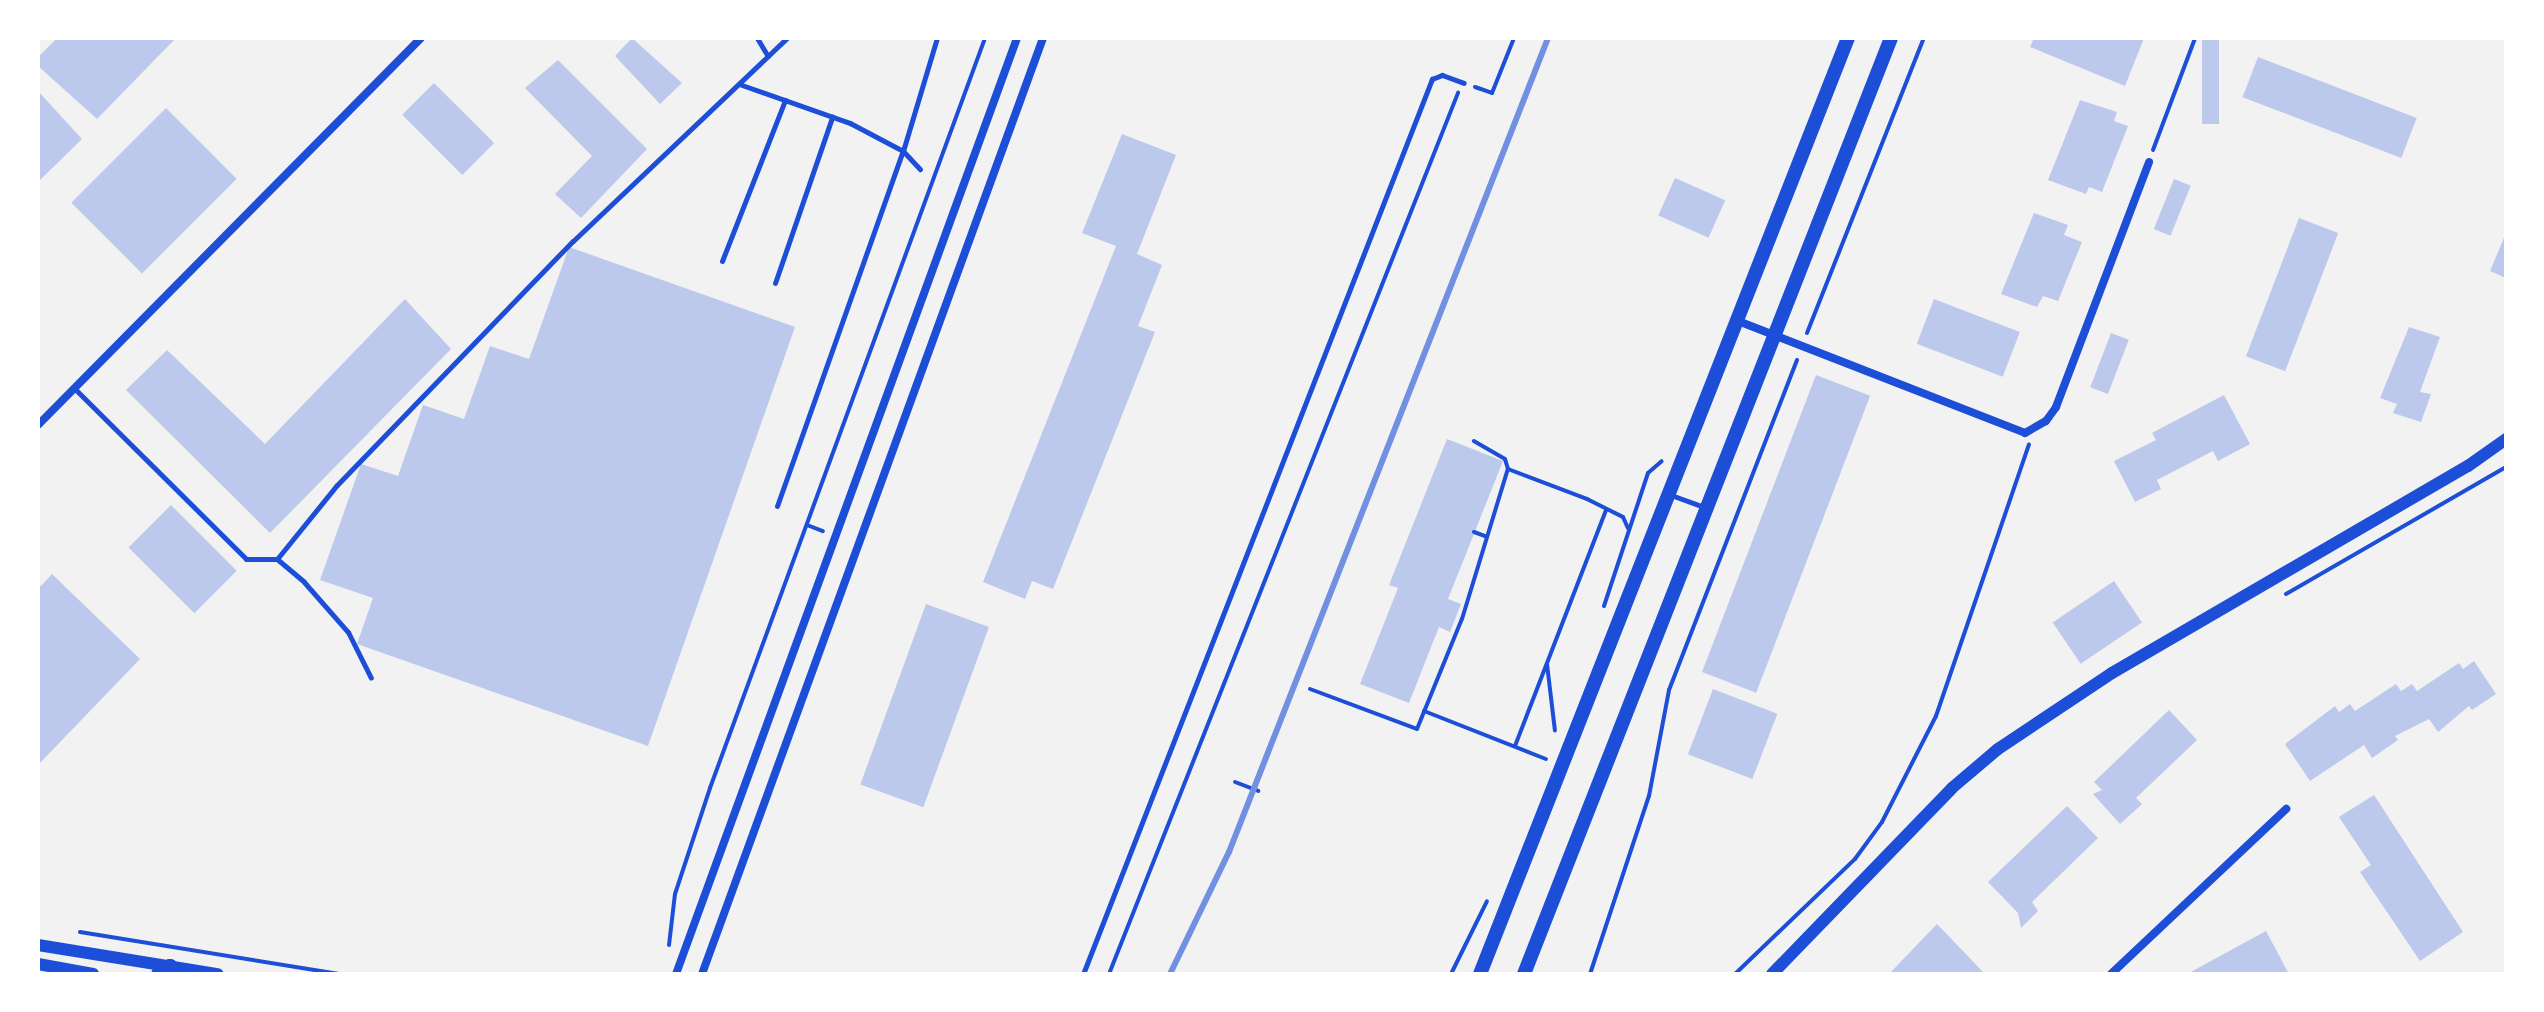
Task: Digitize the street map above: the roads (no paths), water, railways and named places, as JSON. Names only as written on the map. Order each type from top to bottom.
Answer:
[{"type":"main road","points":[[1480,974],[1848,38]]},
{"type":"main road","points":[[1524,974],[1891,38]]},
{"type":"street","points":[[38,425],[421,38]]},
{"type":"street","points":[[676,974],[1017,38]]},
{"type":"street","points":[[702,974],[1043,38]]},
{"type":"street","points":[[1738,321],[2014,432],[2034,429],[2056,407],[2149,162]]},
{"type":"street","points":[[1772,974],[1952,788],[1998,749],[2112,673],[2468,466],[2506,439]]},
{"type":"street","points":[[2111,974],[2286,809]]},
{"type":"street","points":[[38,945],[168,972],[218,974]]},
{"type":"street","points":[[38,964],[93,974]]},
{"type":"lane","points":[[757,38],[768,56]]},
{"type":"lane","points":[[277,559],[337,485],[573,241],[787,38]]},
{"type":"lane","points":[[777,506],[903,151],[937,38]]},
{"type":"lane","points":[[1083,974],[1432,79],[1442,75],[1464,83]]},
{"type":"lane","points":[[739,84],[832,117],[903,151],[920,169]]},
{"type":"lane","points":[[722,261],[785,100]]},
{"type":"lane","points":[[775,283],[832,117]]},
{"type":"lane","points":[[74,388],[246,559],[277,559],[348,632],[371,678]]},
{"type":"lane","points":[[1670,494],[1708,508]]},
{"type":"railway","points":[[1170,974],[1229,852],[1548,38]]}]
